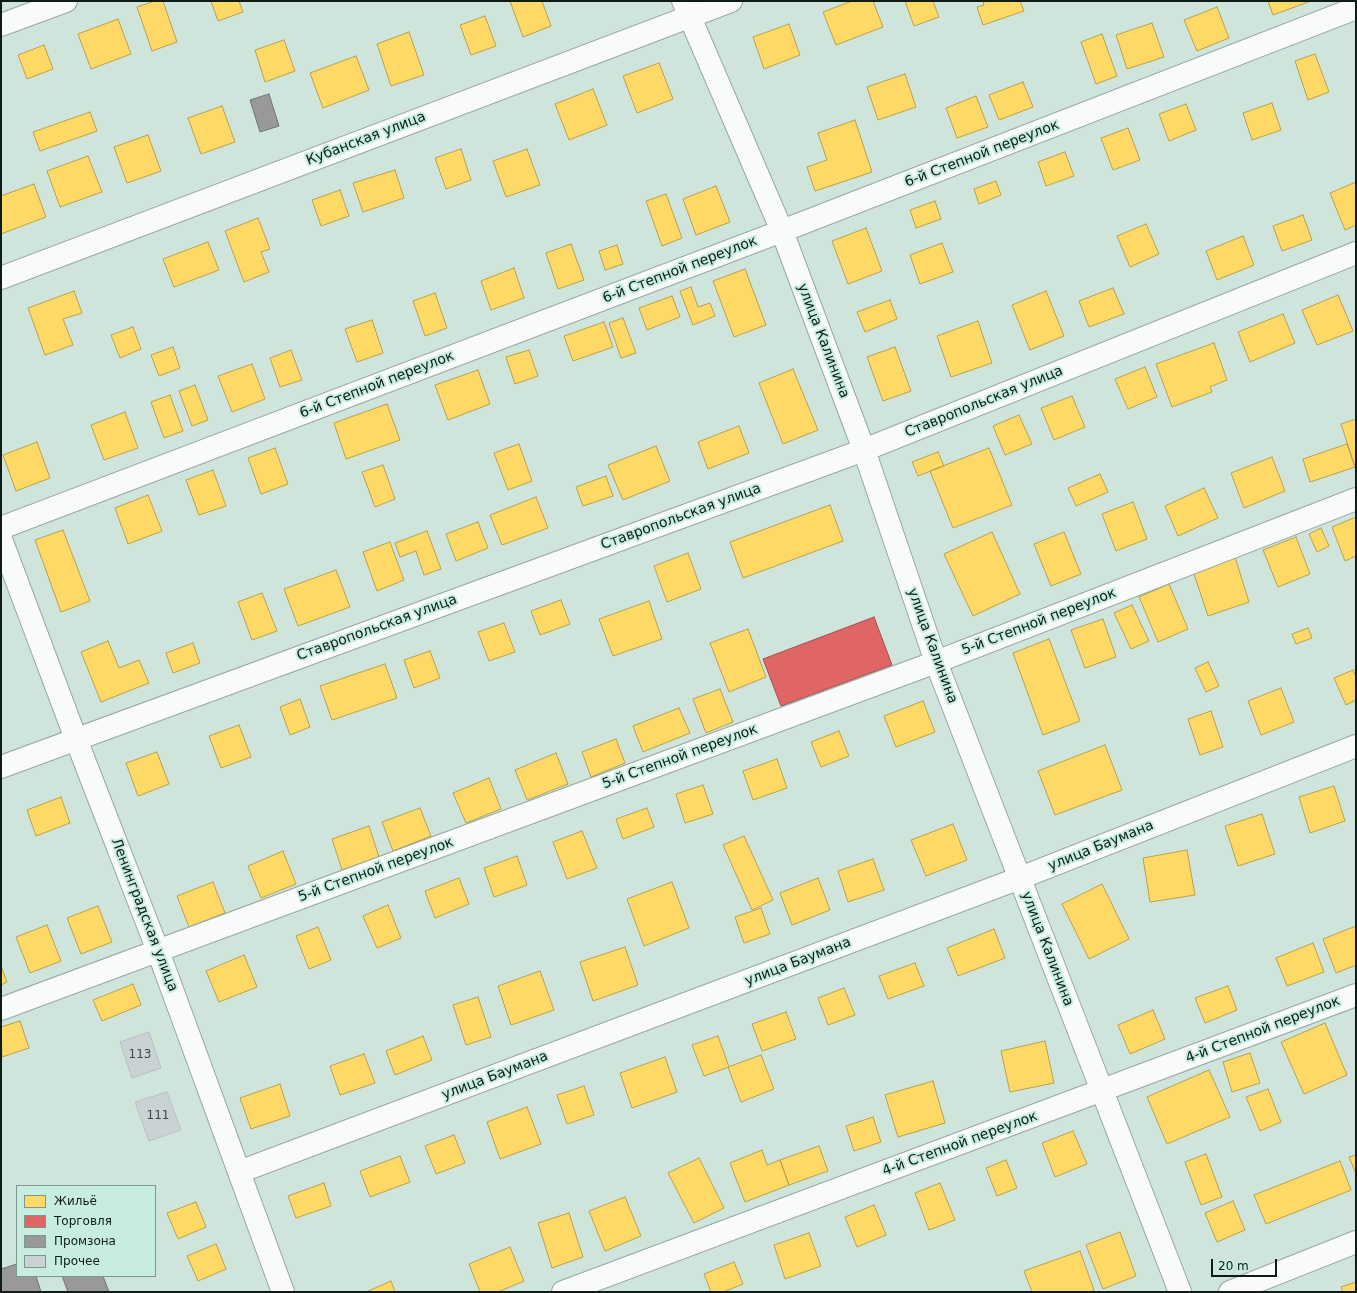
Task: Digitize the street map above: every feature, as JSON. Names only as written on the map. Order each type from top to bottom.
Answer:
[{"type":"street","points":[[1,25],[66,1]]},
{"type":"street","name":"Кубанская улица","points":[[1,278],[686,9],[731,1]]},
{"type":"street","name":"6-й Степной переулок","points":[[1,528],[782,231],[1356,8]]},
{"type":"street","name":"улица Калинина","points":[[686,9],[782,231],[864,450],[936,662],[1180,1292]]},
{"type":"street","name":"Ставропольская улица","points":[[1,767],[864,450],[1356,253]]},
{"type":"street","name":"5-й Степной переулок","points":[[1,1009],[936,662],[1356,499]]},
{"type":"street","name":"Ленинградская улица","points":[[1,539],[158,951],[284,1292]]},
{"type":"street","name":"улица Баумана","points":[[239,1172],[1020,878],[1356,746]]},
{"type":"street","name":"4-й Степной переулок","points":[[563,1292],[1356,995]]},
{"type":"street","points":[[1230,1292],[1356,1242]]},
{"type":"building: Жильё","points":[[155,1],[163,1],[177,42],[152,51],[137,7]]},
{"type":"building: Жильё","points":[[211,1],[239,1],[243,12],[218,21]]},
{"type":"building: Жильё","points":[[510,1],[542,1],[551,26],[523,37]]},
{"type":"building: Жильё","points":[[852,1],[873,1],[883,27],[836,45],[823,12]]},
{"type":"building: Жильё","points":[[905,1],[933,1],[939,17],[914,26]]},
{"type":"building: Жильё","points":[[983,1],[1020,1],[1024,11],[983,25],[977,7],[984,5]]},
{"type":"building: Жильё","points":[[1268,1],[1311,1],[1273,15]]},
{"type":"building: Жильё","points":[[1217,7],[1229,38],[1197,51],[1184,20]]},
{"type":"building: Жильё","points":[[485,16],[496,46],[471,55],[460,25]]},
{"type":"building: Жильё","points":[[118,19],[131,54],[91,69],[78,34]]},
{"type":"building: Жильё","points":[[1152,23],[1164,57],[1127,69],[1116,35]]},
{"type":"building: Жильё","points":[[789,24],[800,55],[764,69],[753,37]]},
{"type":"building: Жильё","points":[[409,32],[424,75],[391,86],[377,44]]},
{"type":"building: Жильё","points":[[1102,34],[1117,76],[1096,84],[1081,42]]},
{"type":"building: Жильё","points":[[284,40],[295,71],[265,82],[255,50]]},
{"type":"building: Жильё","points":[[44,45],[53,69],[27,79],[18,55]]},
{"type":"building: Жильё","points":[[1315,54],[1329,92],[1308,100],[1295,61]]},
{"type":"building: Жильё","points":[[356,56],[369,90],[323,108],[310,73]]},
{"type":"building: Жильё","points":[[659,63],[673,99],[637,113],[623,76]]},
{"type":"building: Жильё","points":[[905,74],[916,107],[878,120],[867,87]]},
{"type":"building: Жильё","points":[[1023,82],[1033,107],[999,120],[989,95]]},
{"type":"building: Жильё","points":[[593,89],[607,125],[569,140],[555,104]]},
{"type":"building: Жильё","points":[[976,96],[988,127],[957,138],[946,108]]},
{"type":"building: Жильё","points":[[1272,103],[1281,130],[1252,140],[1243,113]]},
{"type":"building: Жильё","points":[[1186,104],[1196,130],[1169,141],[1159,114]]},
{"type":"building: Жильё","points":[[222,106],[235,142],[201,154],[188,118]]},
{"type":"building: Жильё","points":[[90,112],[97,131],[40,151],[33,132]]},
{"type":"building: Жильё","points":[[855,120],[872,172],[815,191],[807,167],[827,160],[818,133]]},
{"type":"building: Жильё","points":[[1128,128],[1140,160],[1113,170],[1101,138]]},
{"type":"building: Жильё","points":[[148,135],[161,171],[127,183],[114,147]]},
{"type":"building: Жильё","points":[[461,149],[471,180],[446,189],[435,158]]},
{"type":"building: Жильё","points":[[527,149],[540,185],[506,197],[493,161]]},
{"type":"building: Жильё","points":[[1065,152],[1074,176],[1046,186],[1038,162]]},
{"type":"building: Жильё","points":[[88,156],[102,192],[60,207],[47,171]]},
{"type":"building: Жильё","points":[[395,170],[404,198],[363,212],[353,183]]},
{"type":"building: Жильё","points":[[996,181],[1001,195],[979,204],[974,189]]},
{"type":"building: Жильё","points":[[1356,182],[1356,225],[1345,230],[1330,193]]},
{"type":"building: Жильё","points":[[34,184],[46,217],[1,234],[1,196]]},
{"type":"building: Жильё","points":[[716,186],[730,222],[696,235],[683,199]]},
{"type":"building: Жильё","points":[[340,190],[349,216],[321,226],[312,200]]},
{"type":"building: Жильё","points":[[666,194],[682,238],[662,246],[646,201]]},
{"type":"building: Жильё","points":[[935,201],[941,219],[916,228],[910,210]]},
{"type":"building: Жильё","points":[[1303,215],[1312,240],[1282,251],[1273,226]]},
{"type":"building: Жильё","points":[[258,218],[270,249],[261,252],[269,272],[244,282],[225,231]]},
{"type":"building: Жильё","points":[[1146,224],[1159,254],[1130,267],[1117,236]]},
{"type":"building: Жильё","points":[[866,228],[882,271],[848,284],[832,241]]},
{"type":"building: Жильё","points":[[1243,236],[1254,265],[1217,280],[1206,251]]},
{"type":"building: Жильё","points":[[208,242],[219,270],[174,287],[163,259]]},
{"type":"building: Жильё","points":[[942,243],[953,272],[920,284],[910,255]]},
{"type":"building: Жильё","points":[[571,244],[584,280],[558,289],[546,253]]},
{"type":"building: Жильё","points":[[617,245],[623,264],[605,270],[599,251]]},
{"type":"building: Жильё","points":[[514,268],[524,298],[491,310],[481,281]]},
{"type":"building: Жильё","points":[[745,269],[766,325],[734,337],[713,281]]},
{"type":"building: Жильё","points":[[691,287],[698,307],[710,303],[715,316],[693,325],[680,291]]},
{"type":"building: Жильё","points":[[1113,288],[1124,314],[1089,327],[1079,301]]},
{"type":"building: Жильё","points":[[74,291],[82,313],[63,319],[73,345],[45,355],[28,308]]},
{"type":"building: Жильё","points":[[1046,291],[1064,336],[1030,350],[1012,305]]},
{"type":"building: Жильё","points":[[435,293],[447,328],[425,336],[413,301]]},
{"type":"building: Жильё","points":[[1338,295],[1353,331],[1317,345],[1302,310]]},
{"type":"building: Жильё","points":[[672,296],[680,317],[647,330],[639,308]]},
{"type":"building: Жильё","points":[[890,300],[897,319],[865,332],[857,312]]},
{"type":"building: Жильё","points":[[1283,314],[1295,343],[1250,362],[1238,332]]},
{"type":"building: Жильё","points":[[623,318],[636,353],[621,358],[609,323]]},
{"type":"building: Жильё","points":[[372,320],[383,353],[357,362],[345,329]]},
{"type":"building: Жильё","points":[[978,321],[992,363],[951,377],[937,336]]},
{"type":"building: Жильё","points":[[604,322],[613,347],[573,361],[564,336]]},
{"type":"building: Жильё","points":[[133,327],[141,349],[120,358],[111,335]]},
{"type":"building: Жильё","points":[[1214,343],[1227,380],[1210,387],[1212,392],[1172,407],[1156,364]]},
{"type":"building: Жильё","points":[[173,347],[180,368],[159,376],[151,355]]},
{"type":"building: Жильё","points":[[895,347],[911,391],[883,401],[867,357]]},
{"type":"building: Жильё","points":[[291,350],[302,380],[280,387],[270,358]]},
{"type":"building: Жильё","points":[[529,350],[538,376],[515,384],[506,357]]},
{"type":"building: Жильё","points":[[252,364],[265,399],[232,412],[218,376]]},
{"type":"building: Жильё","points":[[1145,367],[1157,397],[1128,409],[1115,379]]},
{"type":"building: Жильё","points":[[793,369],[818,430],[783,444],[759,383]]},
{"type":"building: Жильё","points":[[478,370],[490,404],[448,420],[435,385]]},
{"type":"building: Жильё","points":[[195,385],[208,420],[192,426],[179,391]]},
{"type":"building: Жильё","points":[[170,395],[183,431],[164,438],[151,402]]},
{"type":"building: Жильё","points":[[1072,396],[1085,427],[1054,440],[1041,408]]},
{"type":"building: Жильё","points":[[387,404],[400,440],[346,459],[334,423]]},
{"type":"building: Жильё","points":[[125,412],[138,448],[104,460],[91,425]]},
{"type":"building: Жильё","points":[[1019,415],[1032,444],[1005,455],[993,426]]},
{"type":"building: Жильё","points":[[1356,419],[1356,466],[1355,467],[1341,424]]},
{"type":"building: Жильё","points":[[739,426],[749,453],[708,469],[698,442]]},
{"type":"building: Жильё","points":[[37,442],[50,478],[16,491],[3,455]]},
{"type":"building: Жильё","points":[[519,444],[532,481],[508,490],[494,453]]},
{"type":"building: Жильё","points":[[1347,444],[1355,467],[1310,482],[1303,459]]},
{"type":"building: Жильё","points":[[656,446],[670,481],[623,500],[608,465]]},
{"type":"building: Жильё","points":[[275,448],[288,484],[261,494],[248,458]]},
{"type":"building: Жильё","points":[[989,448],[1012,505],[953,528],[930,471]]},
{"type":"building: Жильё","points":[[938,452],[944,466],[918,476],[912,462]]},
{"type":"building: Жильё","points":[[1272,457],[1285,491],[1244,508],[1231,473]]},
{"type":"building: Жильё","points":[[383,465],[395,499],[375,507],[362,472]]},
{"type":"building: Жильё","points":[[213,470],[226,506],[199,515],[186,480]]},
{"type":"building: Жильё","points":[[1100,474],[1108,492],[1076,506],[1068,488]]},
{"type":"building: Жильё","points":[[606,476],[613,496],[583,506],[576,487]]},
{"type":"building: Жильё","points":[[1204,488],[1218,518],[1178,536],[1165,506]]},
{"type":"building: Жильё","points":[[148,495],[162,531],[128,544],[115,508]]},
{"type":"building: Жильё","points":[[536,497],[548,528],[502,545],[490,515]]},
{"type":"building: Жильё","points":[[1133,502],[1147,539],[1116,551],[1102,514]]},
{"type":"building: Жильё","points":[[830,505],[843,541],[743,578],[730,542]]},
{"type":"building: Жильё","points":[[1356,517],[1356,556],[1345,561],[1332,527]]},
{"type":"building: Жильё","points":[[478,522],[488,548],[456,561],[446,534]]},
{"type":"building: Жильё","points":[[1321,528],[1329,546],[1317,552],[1309,534]]},
{"type":"building: Жильё","points":[[63,530],[90,601],[61,612],[35,540]]},
{"type":"building: Жильё","points":[[427,531],[441,569],[424,575],[416,551],[400,557],[395,543]]},
{"type":"building: Жильё","points":[[992,532],[1020,594],[973,616],[944,554]]},
{"type":"building: Жильё","points":[[1064,532],[1081,574],[1051,586],[1034,544]]},
{"type":"building: Жильё","points":[[1296,537],[1310,574],[1278,587],[1263,550]]},
{"type":"building: Жильё","points":[[390,542],[404,580],[377,591],[363,552]]},
{"type":"building: Жильё","points":[[688,553],[701,589],[667,602],[654,566]]},
{"type":"building: Жильё","points":[[1235,557],[1249,602],[1208,616],[1193,571]]},
{"type":"building: Жильё","points":[[336,570],[350,607],[298,626],[284,589]]},
{"type":"building: Жильё","points":[[1169,584],[1188,629],[1158,642],[1139,597]]},
{"type":"building: Жильё","points":[[262,593],[277,631],[252,640],[238,602]]},
{"type":"building: Жильё","points":[[561,600],[570,624],[540,635],[531,611]]},
{"type":"building: Жильё","points":[[649,601],[662,639],[613,656],[599,619]]},
{"type":"building: Жильё","points":[[1132,605],[1149,641],[1131,649],[1114,613]]},
{"type":"building: Жильё","points":[[1103,619],[1116,657],[1085,668],[1071,630]]},
{"type":"building: Жильё","points":[[504,623],[515,652],[489,661],[478,632]]},
{"type":"building: Жильё","points":[[1308,628],[1312,638],[1296,644],[1292,634]]},
{"type":"building: Жильё","points":[[748,629],[766,677],[729,692],[710,643]]},
{"type":"building: Жильё","points":[[1049,639],[1080,721],[1043,735],[1013,653]]},
{"type":"building: Жильё","points":[[108,641],[119,668],[139,660],[149,683],[101,702],[81,652]]},
{"type":"building: Жильё","points":[[193,643],[200,663],[173,673],[166,653]]},
{"type":"building: Жильё","points":[[430,651],[440,678],[414,688],[404,660]]},
{"type":"building: Жильё","points":[[1208,662],[1219,686],[1206,692],[1195,668]]},
{"type":"building: Жильё","points":[[385,664],[397,698],[332,720],[320,686]]},
{"type":"building: Жильё","points":[[1353,670],[1356,677],[1356,700],[1346,705],[1334,678]]},
{"type":"building: Жильё","points":[[1281,688],[1294,722],[1261,735],[1248,701]]},
{"type":"building: Жильё","points":[[720,689],[733,722],[706,733],[693,699]]},
{"type":"building: Жильё","points":[[300,699],[310,727],[290,735],[280,707]]},
{"type":"building: Жильё","points":[[923,701],[935,732],[896,747],[884,716]]},
{"type":"building: Жильё","points":[[679,708],[690,733],[643,752],[633,726]]},
{"type":"building: Жильё","points":[[1211,711],[1223,747],[1200,755],[1188,719]]},
{"type":"building: Жильё","points":[[239,725],[251,757],[221,768],[209,736]]},
{"type":"building: Жильё","points":[[839,731],[849,756],[821,767],[811,742]]},
{"type":"building: Жильё","points":[[616,739],[625,763],[591,777],[582,752]]},
{"type":"building: Жильё","points":[[1105,745],[1122,790],[1055,815],[1038,771]]},
{"type":"building: Жильё","points":[[157,752],[169,784],[138,796],[126,763]]},
{"type":"building: Жильё","points":[[556,753],[568,784],[527,800],[515,770]]},
{"type":"building: Жильё","points":[[777,759],[787,788],[753,800],[743,771]]},
{"type":"building: Жильё","points":[[489,778],[501,809],[466,823],[453,793]]},
{"type":"building: Жильё","points":[[703,785],[713,814],[685,823],[676,794]]},
{"type":"building: Жильё","points":[[1334,786],[1345,821],[1310,833],[1299,797]]},
{"type":"building: Жильё","points":[[61,797],[70,823],[36,836],[27,810]]},
{"type":"building: Жильё","points":[[420,808],[431,836],[393,851],[382,822]]},
{"type":"building: Жильё","points":[[647,808],[654,827],[623,839],[616,819]]},
{"type":"building: Жильё","points":[[1262,814],[1275,854],[1238,866],[1225,826]]},
{"type":"building: Жильё","points":[[953,824],[967,860],[926,876],[911,840]]},
{"type":"building: Жильё","points":[[369,826],[379,857],[342,870],[332,839]]},
{"type":"building: Жильё","points":[[582,831],[597,868],[567,879],[553,842]]},
{"type":"building: Жильё","points":[[744,836],[773,900],[752,910],[723,845]]},
{"type":"building: Жильё","points":[[1187,850],[1195,895],[1150,902],[1143,858]]},
{"type":"building: Жильё","points":[[283,851],[296,884],[261,898],[248,866]]},
{"type":"building: Жильё","points":[[517,856],[527,885],[494,897],[484,868]]},
{"type":"building: Жильё","points":[[873,859],[884,890],[848,902],[838,871]]},
{"type":"building: Жильё","points":[[459,878],[469,904],[435,918],[425,891]]},
{"type":"building: Жильё","points":[[818,878],[830,910],[792,925],[780,893]]},
{"type":"building: Жильё","points":[[213,882],[225,913],[189,927],[177,896]]},
{"type":"building: Жильё","points":[[672,882],[689,928],[644,946],[627,899]]},
{"type":"building: Жильё","points":[[1102,884],[1129,939],[1089,959],[1062,904]]},
{"type":"building: Жильё","points":[[388,905],[401,938],[377,948],[363,916]]},
{"type":"building: Жильё","points":[[98,906],[112,942],[81,954],[67,918]]},
{"type":"building: Жильё","points":[[761,908],[770,934],[744,943],[735,917]]},
{"type":"building: Жильё","points":[[47,925],[61,961],[30,973],[16,937]]},
{"type":"building: Жильё","points":[[1356,926],[1356,965],[1336,973],[1323,939]]},
{"type":"building: Жильё","points":[[318,927],[331,960],[309,969],[296,936]]},
{"type":"building: Жильё","points":[[994,929],[1005,958],[958,976],[947,948]]},
{"type":"building: Жильё","points":[[1313,943],[1324,972],[1287,986],[1276,958]]},
{"type":"building: Жильё","points":[[625,947],[638,985],[593,1001],[580,962]]},
{"type":"building: Жильё","points":[[244,955],[257,987],[219,1002],[206,971]]},
{"type":"building: Жильё","points":[[915,963],[924,986],[888,999],[879,976]]},
{"type":"building: Жильё","points":[[1,966],[7,982],[1,985]]},
{"type":"building: Жильё","points":[[540,971],[554,1010],[511,1025],[498,986]]},
{"type":"building: Жильё","points":[[133,984],[141,1005],[102,1021],[93,1000]]},
{"type":"building: Жильё","points":[[1228,986],[1237,1010],[1205,1023],[1195,998]]},
{"type":"building: Жильё","points":[[844,988],[855,1015],[828,1025],[818,998]]},
{"type":"building: Жильё","points":[[478,997],[491,1037],[466,1045],[453,1005]]},
{"type":"building: Жильё","points":[[1153,1010],[1165,1039],[1130,1054],[1118,1025]]},
{"type":"building: Жильё","points":[[786,1012],[796,1039],[762,1051],[752,1024]]},
{"type":"building: Жильё","points":[[20,1021],[29,1048],[2,1057],[1,1027]]},
{"type":"building: Жильё","points":[[1325,1023],[1347,1075],[1304,1094],[1281,1042]]},
{"type":"building: Жильё","points":[[423,1036],[432,1060],[395,1075],[386,1051]]},
{"type":"building: Жильё","points":[[718,1036],[729,1067],[704,1076],[692,1045]]},
{"type":"building: Жильё","points":[[1045,1041],[1054,1083],[1010,1092],[1001,1051]]},
{"type":"building: Жильё","points":[[1250,1053],[1260,1083],[1232,1092],[1223,1062]]},
{"type":"building: Жильё","points":[[364,1054],[375,1083],[340,1095],[330,1066]]},
{"type":"building: Жильё","points":[[761,1055],[774,1089],[741,1102],[728,1067]]},
{"type":"building: Жильё","points":[[665,1057],[677,1092],[632,1108],[620,1073]]},
{"type":"building: Жильё","points":[[1209,1070],[1230,1117],[1167,1144],[1147,1097]]},
{"type":"building: Жильё","points":[[933,1081],[945,1123],[898,1137],[885,1095]]},
{"type":"building: Жильё","points":[[280,1084],[290,1116],[251,1129],[240,1098]]},
{"type":"building: Жильё","points":[[584,1086],[594,1115],[567,1124],[557,1095]]},
{"type":"building: Жильё","points":[[1268,1089],[1281,1122],[1260,1131],[1246,1097]]},
{"type":"building: Жильё","points":[[527,1107],[541,1144],[500,1159],[487,1122]]},
{"type":"building: Жильё","points":[[873,1117],[881,1142],[854,1151],[846,1126]]},
{"type":"building: Жильё","points":[[1073,1131],[1087,1164],[1055,1177],[1042,1143]]},
{"type":"building: Жильё","points":[[454,1135],[465,1163],[436,1174],[425,1146]]},
{"type":"building: Жильё","points":[[819,1146],[828,1171],[789,1185],[780,1160]]},
{"type":"building: Жильё","points":[[762,1150],[767,1165],[780,1160],[789,1185],[745,1202],[730,1163]]},
{"type":"building: Жильё","points":[[1206,1154],[1222,1197],[1201,1205],[1185,1162]]},
{"type":"building: Жильё","points":[[1356,1155],[1356,1174],[1349,1157]]},
{"type":"building: Жильё","points":[[400,1156],[410,1182],[370,1197],[360,1171]]},
{"type":"building: Жильё","points":[[699,1158],[724,1208],[694,1223],[668,1173]]},
{"type":"building: Жильё","points":[[1006,1160],[1017,1188],[997,1196],[986,1168]]},
{"type":"building: Жильё","points":[[1340,1161],[1351,1190],[1266,1224],[1254,1195]]},
{"type":"building: Жильё","points":[[324,1183],[331,1206],[296,1218],[288,1196]]},
{"type":"building: Жильё","points":[[940,1183],[955,1220],[929,1230],[915,1193]]},
{"type":"building: Жильё","points":[[625,1197],[641,1236],[605,1251],[589,1211]]},
{"type":"building: Жильё","points":[[1233,1201],[1245,1230],[1217,1242],[1205,1213]]},
{"type":"building: Жильё","points":[[196,1202],[206,1227],[178,1239],[167,1213]]},
{"type":"building: Жильё","points":[[874,1205],[886,1235],[857,1247],[845,1217]]},
{"type":"building: Жильё","points":[[569,1213],[583,1257],[552,1268],[538,1223]]},
{"type":"building: Жильё","points":[[1120,1232],[1136,1276],[1103,1289],[1086,1245]]},
{"type":"building: Жильё","points":[[809,1233],[821,1266],[785,1279],[774,1245]]},
{"type":"building: Жильё","points":[[216,1244],[226,1269],[198,1281],[187,1256]]},
{"type":"building: Жильё","points":[[510,1247],[524,1281],[498,1292],[480,1292],[469,1264]]},
{"type":"building: Жильё","points":[[1080,1251],[1094,1290],[1090,1292],[1032,1292],[1024,1271]]},
{"type":"building: Жильё","points":[[734,1262],[743,1284],[723,1292],[711,1292],[704,1274]]},
{"type":"building: Жильё","points":[[391,1281],[395,1292],[366,1292]]},
{"type":"building: Жильё","points":[[1356,1282],[1356,1292],[1343,1292],[1341,1287]]},
{"type":"building: Торговля","points":[[874,617],[892,665],[781,706],[763,659]]},
{"type":"building: Промзона","points":[[269,94],[279,126],[260,132],[250,100]]},
{"type":"building: Промзона","points":[[16,1264],[16,1277],[36,1277],[41,1292],[1,1292],[1,1269]]},
{"type":"building: Промзона","points":[[62,1277],[103,1277],[109,1292],[68,1292]]},
{"type":"building: Прочее","points":[[149,1032],[161,1068],[132,1078],[120,1042]]},
{"type":"building: Прочее","points":[[167,1092],[181,1130],[149,1141],[135,1102]]}]
